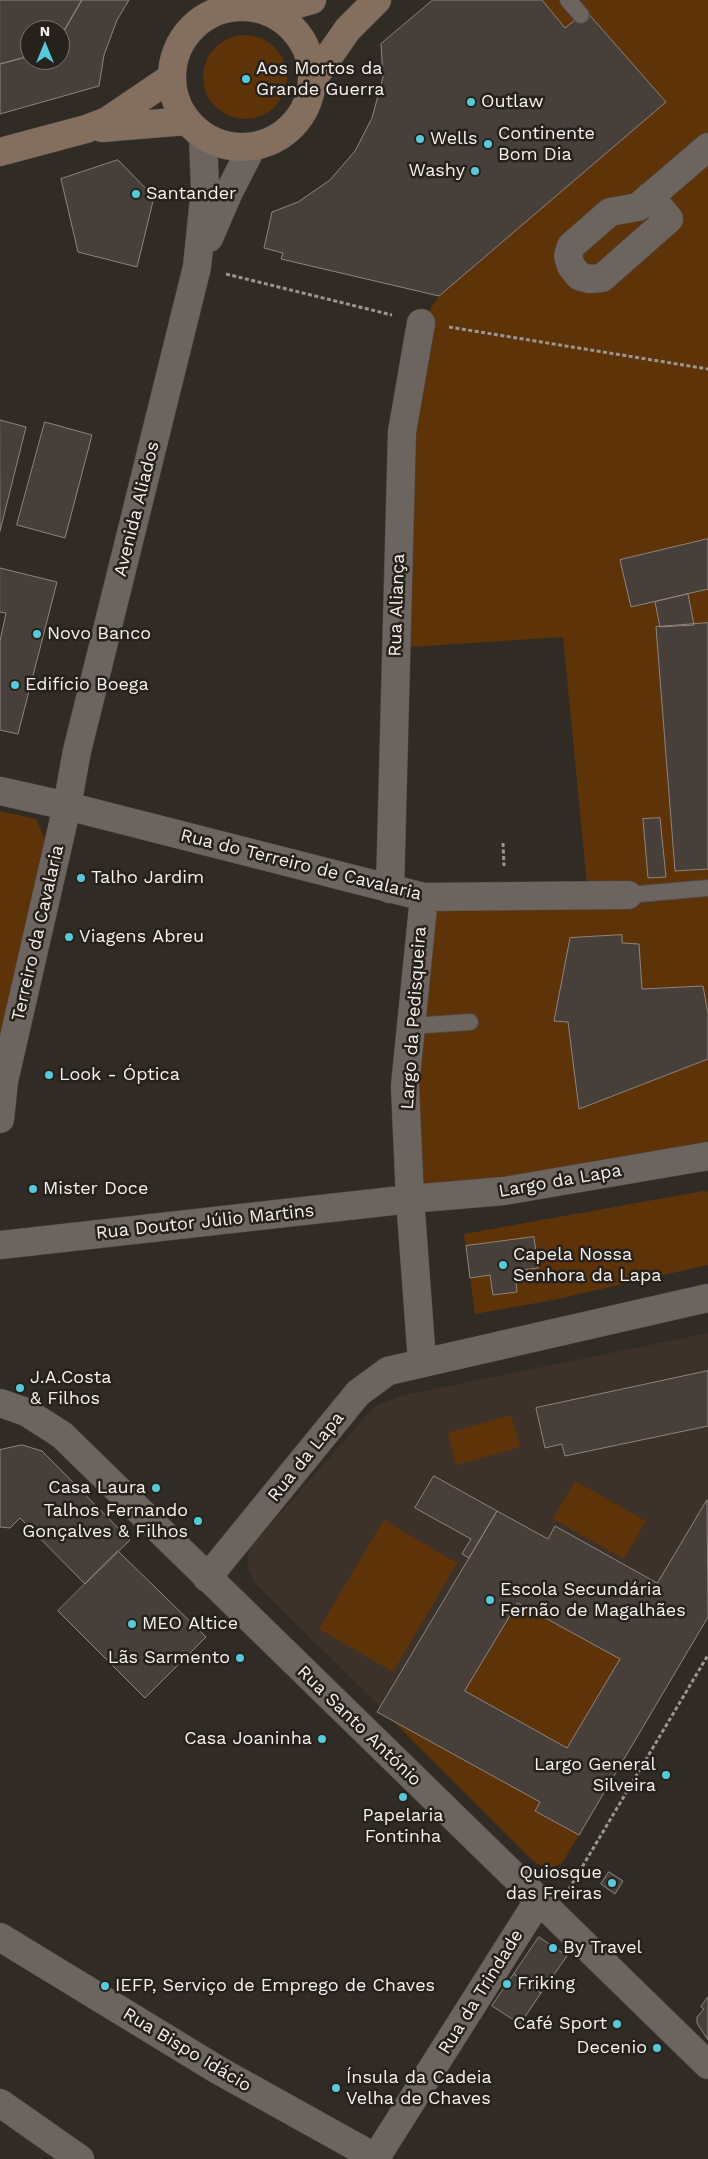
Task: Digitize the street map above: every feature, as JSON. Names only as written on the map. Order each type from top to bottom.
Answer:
[{"type":"main road","points":[[252,6],[286,22],[301,38],[310,58],[313,79],[309,98],[301,116],[287,131],[271,141],[252,147],[235,147],[218,143],[195,128],[176,100],[172,77],[175,55],[186,34],[203,10],[224,10],[252,6],[312,0]]},
{"type":"main road","points":[[313,79],[348,29],[378,0]]},
{"type":"main road","points":[[0,152],[86,129],[119,114],[172,77]]},
{"type":"main road","points":[[86,129],[195,128]]},
{"type":"street","points":[[195,128],[205,189],[197,267]]},
{"type":"street","points":[[197,267],[228,194],[252,147]]},
{"type":"street","points":[[650,196],[708,147]]},
{"type":"street","name":"Avenida Aliados","points":[[67,806],[77,751],[197,267]]},
{"type":"street","name":"Rua Aliança","points":[[390,888],[402,432],[421,323]]},
{"type":"street","name":"Avenida Aliados","points":[[12,794],[62,778],[77,751]]},
{"type":"street","name":"Rua do Terreiro de Cavalaria","points":[[12,794],[67,806],[424,897],[628,895]]},
{"type":"street","name":"Terreiro da Cavalaria","points":[[0,1119],[4,1081],[67,806]]},
{"type":"street","name":"Largo da Pedisqueira","points":[[422,1361],[410,1199],[405,1086],[424,897]]},
{"type":"street","name":"Largo da Lapa","points":[[410,1199],[504,1192],[708,1156]]},
{"type":"street","name":"Rua Doutor Júlio Martins","points":[[0,1245],[410,1199]]},
{"type":"street","points":[[422,1361],[708,1298]]},
{"type":"street","name":"Rua da Lapa","points":[[207,1578],[358,1393],[388,1371],[422,1361]]},
{"type":"street","name":"Rua Santo António","points":[[0,1403],[26,1412],[62,1435],[708,2065]]},
{"type":"street","name":"Rua da Trindade","points":[[376,2159],[546,1909]]},
{"type":"street","name":"Rua Bispo Idácio","points":[[0,1937],[218,2070],[376,2159]]},
{"type":"street","points":[[0,2104],[80,2159]]},
{"type":"lane","points":[[568,0],[581,15]]},
{"type":"lane","points":[[628,895],[708,888]]},
{"type":"lane","points":[[411,1026],[470,1022]]},
{"type":"path","points":[[197,267],[421,323],[708,369]]},
{"type":"path","points":[[546,1909],[708,1655]]},
{"type":"shaded area","points":[[542,0],[708,0],[708,1148],[410,1199],[425,897],[588,895],[563,637],[396,648],[421,323],[439,296],[666,102],[586,11],[565,28]]},
{"type":"shaded area","points":[[245,35],[261,38],[275,47],[284,61],[287,77],[284,93],[275,107],[261,116],[245,119],[229,116],[215,107],[206,93],[203,77],[206,61],[215,47],[229,38]]},
{"type":"shaded area","points":[[0,811],[36,819],[47,843],[0,1061]]},
{"type":"shaded area","points":[[703,1191],[708,1192],[708,1265],[548,1301],[475,1314],[464,1234]]},
{"type":"shaded area","name":"Escola Secundária Fernão de Magalhães","points":[[708,1333],[708,1617],[562,1863],[552,1868],[540,1865],[254,1582],[249,1572],[247,1561],[250,1548],[374,1407],[400,1396]]},
{"type":"shaded area","points":[[511,1415],[520,1447],[456,1465],[448,1433]]},
{"type":"shaded area","points":[[575,1481],[646,1521],[624,1559],[553,1519]]},
{"type":"shaded area","points":[[384,1520],[457,1563],[393,1672],[319,1629]]},
{"type":"shaded area","points":[[518,1603],[620,1659],[567,1748],[465,1691]]},
{"type":"shaded area","points":[[392,1720],[540,1802],[535,1811],[579,1835],[562,1863],[552,1868],[540,1865],[532,1860]]},
{"type":"building","points":[[0,0],[82,0],[70,21],[20,20],[20,59],[0,64]]},
{"type":"building","points":[[82,0],[129,0],[117,20],[104,55],[99,86],[0,114],[0,64],[20,59],[20,70],[70,70],[70,21]]},
{"type":"building","name":"Continente Bom Dia","points":[[433,0],[542,0],[565,28],[586,11],[666,102],[439,296],[281,259],[283,253],[264,248],[272,212],[298,202],[330,180],[355,151],[372,118],[383,77],[381,44]]},
{"type":"building","points":[[118,160],[154,197],[137,267],[78,252],[61,179]]},
{"type":"building","points":[[0,420],[26,427],[0,531]]},
{"type":"building","points":[[45,422],[92,435],[65,538],[17,525]]},
{"type":"building","points":[[708,539],[708,589],[631,607],[620,560]]},
{"type":"building","name":"Edifício Boega","points":[[0,568],[57,582],[18,734],[0,730],[0,641],[6,613],[0,612]]},
{"type":"building","points":[[688,594],[694,625],[660,627],[655,602]]},
{"type":"building","points":[[708,623],[708,869],[675,871],[656,627]]},
{"type":"building","points":[[660,818],[666,877],[648,878],[643,819]]},
{"type":"building","points":[[622,935],[622,943],[639,944],[642,989],[703,986],[708,1014],[708,1059],[579,1109],[568,1022],[554,1021],[570,938]]},
{"type":"building","name":"Capela Nossa Senhora da Lapa","points":[[534,1237],[538,1268],[515,1271],[517,1292],[493,1295],[490,1275],[470,1278],[466,1246]]},
{"type":"building","points":[[708,1371],[708,1426],[565,1456],[562,1444],[545,1448],[536,1408]]},
{"type":"building","points":[[22,1445],[42,1451],[130,1540],[85,1584],[20,1518],[10,1528],[0,1527],[0,1450]]},
{"type":"building","points":[[434,1476],[497,1511],[469,1558],[462,1554],[471,1539],[415,1508]]},
{"type":"building","points":[[707,1500],[708,1617],[579,1835],[535,1811],[540,1802],[377,1712],[497,1511],[548,1539],[555,1526],[657,1583]],"holes":[[[518,1603],[620,1659],[567,1748],[465,1691]]]},
{"type":"building","name":"MEO Altice","points":[[118,1551],[206,1637],[145,1698],[58,1611]]},
{"type":"building","name":"Quiosque das Freiras","points":[[609,1872],[623,1881],[615,1894],[601,1884]]},
{"type":"building","points":[[539,1937],[567,1956],[541,1993],[514,1974]]},
{"type":"building","points":[[514,1974],[541,1993],[520,2024],[492,2006]]},
{"type":"building","points":[[708,1997],[708,2040],[697,2023],[697,2017],[704,2009],[701,2007]]},
{"type":"place","name":"Aos Mortos da Grande Guerra","points":[[246,79]]},
{"type":"place","name":"Outlaw","points":[[471,102]]},
{"type":"place","name":"Wells","points":[[420,139]]},
{"type":"place","name":"Continente Bom Dia","points":[[488,144]]},
{"type":"place","name":"Washy","points":[[475,171]]},
{"type":"place","name":"Santander","points":[[136,194]]},
{"type":"place","name":"Novo Banco","points":[[37,634]]},
{"type":"place","name":"Edifício Boega","points":[[15,685]]},
{"type":"place","name":"Talho Jardim","points":[[81,878]]},
{"type":"place","name":"Viagens Abreu","points":[[69,937]]},
{"type":"place","name":"Look - Óptica","points":[[49,1075]]},
{"type":"place","name":"Mister Doce","points":[[33,1189]]},
{"type":"place","name":"Capela Nossa Senhora da Lapa","points":[[503,1265]]},
{"type":"place","name":"J.A.Costa & Filhos","points":[[20,1388]]},
{"type":"place","name":"Casa Laura","points":[[156,1488]]},
{"type":"place","name":"Talhos Fernando Gonçalves & Filhos","points":[[198,1521]]},
{"type":"place","name":"Escola Secundária Fernão de Magalhães","points":[[490,1600]]},
{"type":"place","name":"MEO Altice","points":[[132,1624]]},
{"type":"place","name":"Lãs Sarmento","points":[[240,1658]]},
{"type":"place","name":"Casa Joaninha","points":[[322,1739]]},
{"type":"place","name":"Largo General Silveira","points":[[666,1775]]},
{"type":"place","name":"Papelaria Fontinha","points":[[403,1797]]},
{"type":"place","name":"Quiosque das Freiras","points":[[612,1883]]},
{"type":"place","name":"By Travel","points":[[553,1948]]},
{"type":"place","name":"Friking","points":[[507,1984]]},
{"type":"place","name":"IEFP, Serviço de Emprego de Chaves","points":[[105,1986]]},
{"type":"place","name":"Café Sport","points":[[617,2024]]},
{"type":"place","name":"Decenio","points":[[657,2048]]},
{"type":"place","name":"Ínsula da Cadeia Velha de Chaves","points":[[336,2088]]}]
